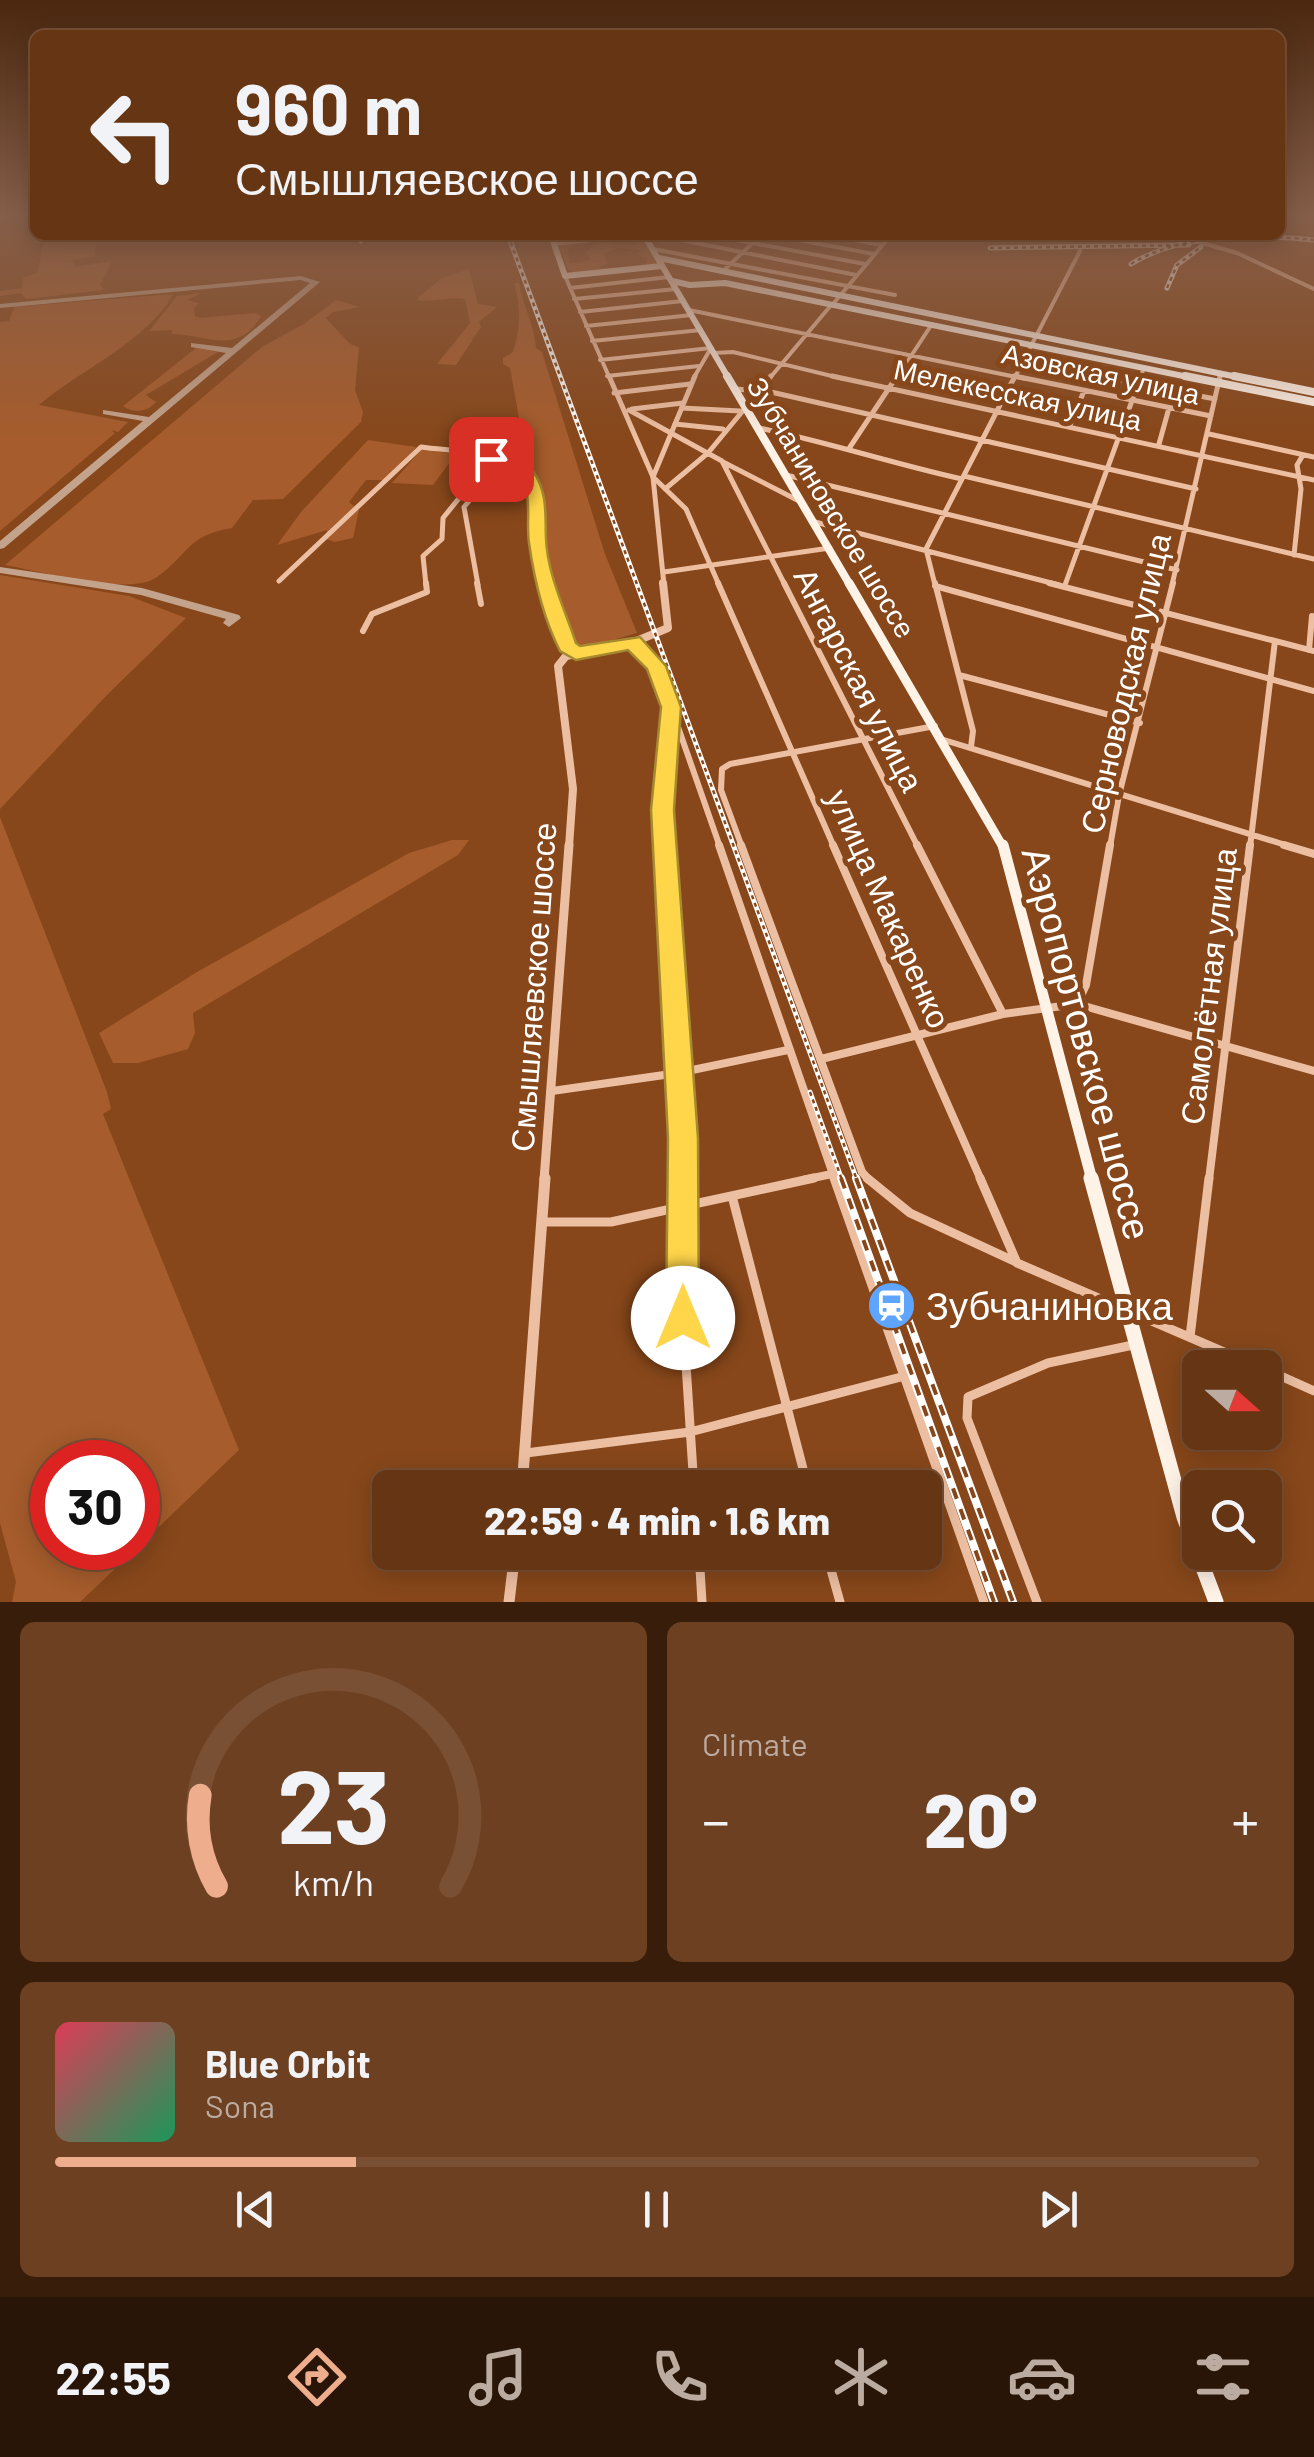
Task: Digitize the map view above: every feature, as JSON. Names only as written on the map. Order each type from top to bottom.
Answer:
[{"type":"main road","name":"Зубчаниновское шоссе","points":[[677,290],[736,389],[743,409],[759,428],[944,740]]},
{"type":"main road","points":[[680,296],[689,290]]},
{"type":"main road","points":[[766,290],[908,311],[1036,336],[1314,402]]},
{"type":"main road","points":[[792,290],[902,318],[1144,367],[1314,392]]},
{"type":"main road","points":[[902,318],[908,311]]},
{"type":"main road","name":"Аэропортовское шоссе","points":[[944,740],[1002,842],[1125,1310],[1184,1517],[1216,1602]]},
{"type":"street","name":"улица Макаренко","points":[[571,290],[654,478],[686,509],[1017,1263]]},
{"type":"street","points":[[760,390],[844,290]]},
{"type":"street","points":[[870,290],[896,295]]},
{"type":"street","points":[[971,747],[973,732],[926,549],[1060,290]]},
{"type":"street","points":[[574,299],[680,296]]},
{"type":"street","points":[[580,312],[680,296]]},
{"type":"street","name":"Азовская улица","points":[[586,326],[691,313],[807,332],[1211,416]]},
{"type":"street","points":[[850,447],[932,324]]},
{"type":"street","points":[[592,341],[701,330]]},
{"type":"street","points":[[279,581],[421,447],[518,465],[525,471],[540,516],[537,538],[545,578],[567,646],[576,654],[634,642],[668,628],[654,478],[690,384],[712,350]]},
{"type":"street","name":"Мелекесская улица","points":[[600,360],[712,350],[733,352],[1314,480]]},
{"type":"street","points":[[1022,360],[1215,399]]},
{"type":"street","points":[[607,376],[699,366]]},
{"type":"street","points":[[1066,586],[1144,367]]},
{"type":"street","name":"Серноводская улица","points":[[1077,1004],[1086,985],[1120,795],[1205,455],[1220,378]]},
{"type":"street","points":[[614,393],[690,384]]},
{"type":"street","points":[[736,389],[760,390],[1196,489]]},
{"type":"street","points":[[1070,425],[1084,391]]},
{"type":"street","points":[[625,410],[683,405],[743,409]]},
{"type":"street","points":[[1159,444],[1168,408]]},
{"type":"street","points":[[665,489],[708,453],[724,428],[743,409]]},
{"type":"street","name":"Ангарская улица","points":[[625,410],[722,462],[1003,1014]]},
{"type":"street","points":[[675,424],[724,428]]},
{"type":"street","points":[[759,428],[1314,559]]},
{"type":"street","points":[[1210,434],[1314,458]]},
{"type":"street","points":[[1294,554],[1301,489],[1297,465],[1304,455]]},
{"type":"street","points":[[481,604],[464,507],[496,469],[491,459]]},
{"type":"street","points":[[363,631],[372,614],[428,592],[423,556],[442,539],[443,518],[491,459]]},
{"type":"street","points":[[722,462],[804,503]]},
{"type":"street","points":[[786,474],[1176,570]]},
{"type":"street","points":[[815,522],[1312,650],[1312,616]]},
{"type":"street","points":[[664,572],[830,548]]},
{"type":"street","points":[[933,586],[1314,690]]},
{"type":"street","name":"Самолётная улица","points":[[1190,1336],[1275,641]]},
{"type":"street","points":[[634,642],[642,656],[656,666],[671,707],[756,945],[788,1050],[901,1377],[984,1602]]},
{"type":"street","name":"Смышляевское шоссе","points":[[524,1470],[573,789],[558,666],[566,656],[576,654]]},
{"type":"street","points":[[958,674],[1140,723]]},
{"type":"street","points":[[671,707],[662,810],[678,1073],[683,1318],[693,1470]]},
{"type":"street","points":[[935,726],[730,764],[722,770],[721,790],[862,1172],[892,1204],[1017,1263],[1222,1350]]},
{"type":"street","points":[[944,740],[1314,854]]},
{"type":"street","points":[[821,1059],[1003,1014],[1077,1004],[1314,1071]]},
{"type":"street","points":[[552,1092],[678,1073],[788,1050]]},
{"type":"street","points":[[543,1222],[611,1222],[832,1174]]},
{"type":"street","points":[[732,1196],[803,1470]]},
{"type":"street","points":[[1036,1602],[967,1418],[968,1397],[1022,1369],[1080,1351],[1135,1344]]},
{"type":"street","points":[[526,1453],[690,1432],[901,1377]]},
{"type":"street","points":[[1282,1377],[1314,1391]]},
{"type":"street","points":[[509,1602],[513,1570]]},
{"type":"street","points":[[700,1570],[702,1602]]},
{"type":"street","points":[[831,1570],[840,1602]]},
{"type":"shaded area","points":[[104,290],[26,299],[21,293],[0,296],[0,291]]},
{"type":"shaded area","points":[[428,290],[474,290],[478,304],[497,307],[479,322],[481,327],[456,365],[437,364],[470,323],[465,299],[417,300]]},
{"type":"shaded area","points":[[515,290],[521,290],[536,348],[542,352],[605,554],[637,633],[599,644],[574,645],[557,609],[543,548],[543,503],[527,462],[510,368],[503,364],[503,358],[513,352],[519,310]]},
{"type":"shaded area","points":[[201,293],[187,300],[199,303],[194,308],[195,316],[200,318],[255,313],[261,316],[252,329],[231,340],[172,334],[172,330],[149,331],[177,296]]},
{"type":"shaded area","points":[[173,294],[148,326],[39,405],[128,422],[118,432],[111,430],[115,433],[0,531],[0,322],[9,321],[14,307]]},
{"type":"shaded area","points":[[336,300],[360,307],[333,312],[326,318],[350,344],[359,347],[355,390],[363,412],[361,422],[283,499],[253,500],[232,528],[196,541],[168,569],[144,582],[106,584],[5,565],[263,346],[304,324]]},
{"type":"shaded area","points":[[196,348],[218,352],[146,395],[156,402],[149,408],[136,411],[123,406]]},
{"type":"shaded area","points":[[368,440],[416,447],[387,480],[366,480],[349,502],[359,510],[353,538],[335,542],[326,539],[327,530],[277,545],[301,512]]},
{"type":"shaded area","points":[[422,449],[456,454],[433,485],[392,483]]},
{"type":"shaded area","points":[[0,575],[129,596],[186,618],[0,809]]},
{"type":"shaded area","points":[[0,817],[107,1092],[111,1109],[103,1114],[239,1450],[160,1526],[160,1440],[30,1440],[30,1570],[114,1570],[80,1602],[12,1602],[16,1582],[0,1523]]},
{"type":"shaded area","points":[[452,840],[469,840],[458,855],[193,1013],[195,1033],[188,1049],[138,1063],[113,1063],[99,1033],[197,972],[409,853]]},
{"type":"taxiway","points":[[0,306],[175,290]]},
{"type":"taxiway","points":[[151,420],[307,290]]},
{"type":"taxiway","points":[[194,345],[233,351]]},
{"type":"taxiway","points":[[106,412],[151,420]]},
{"type":"taxiway","points":[[0,546],[151,420]]},
{"type":"taxiway","points":[[0,570],[142,592],[235,618],[229,623]]},
{"type":"railway","points":[[528,290],[857,1180]]},
{"type":"railway","points":[[458,440],[488,445]]},
{"type":"railway","points":[[810,1092],[842,1180]]},
{"type":"railway","points":[[841,1178],[994,1602]]},
{"type":"railway","points":[[856,1178],[1013,1602]]},
{"type":"place","name":"Зубчаниновка","points":[[891,1305]]},
{"type":"route","points":[[491,459],[518,465],[535,493],[540,516],[537,538],[545,578],[567,646],[576,654],[634,642],[642,656],[656,666],[671,707],[662,810],[683,1138],[683,1318]]}]
